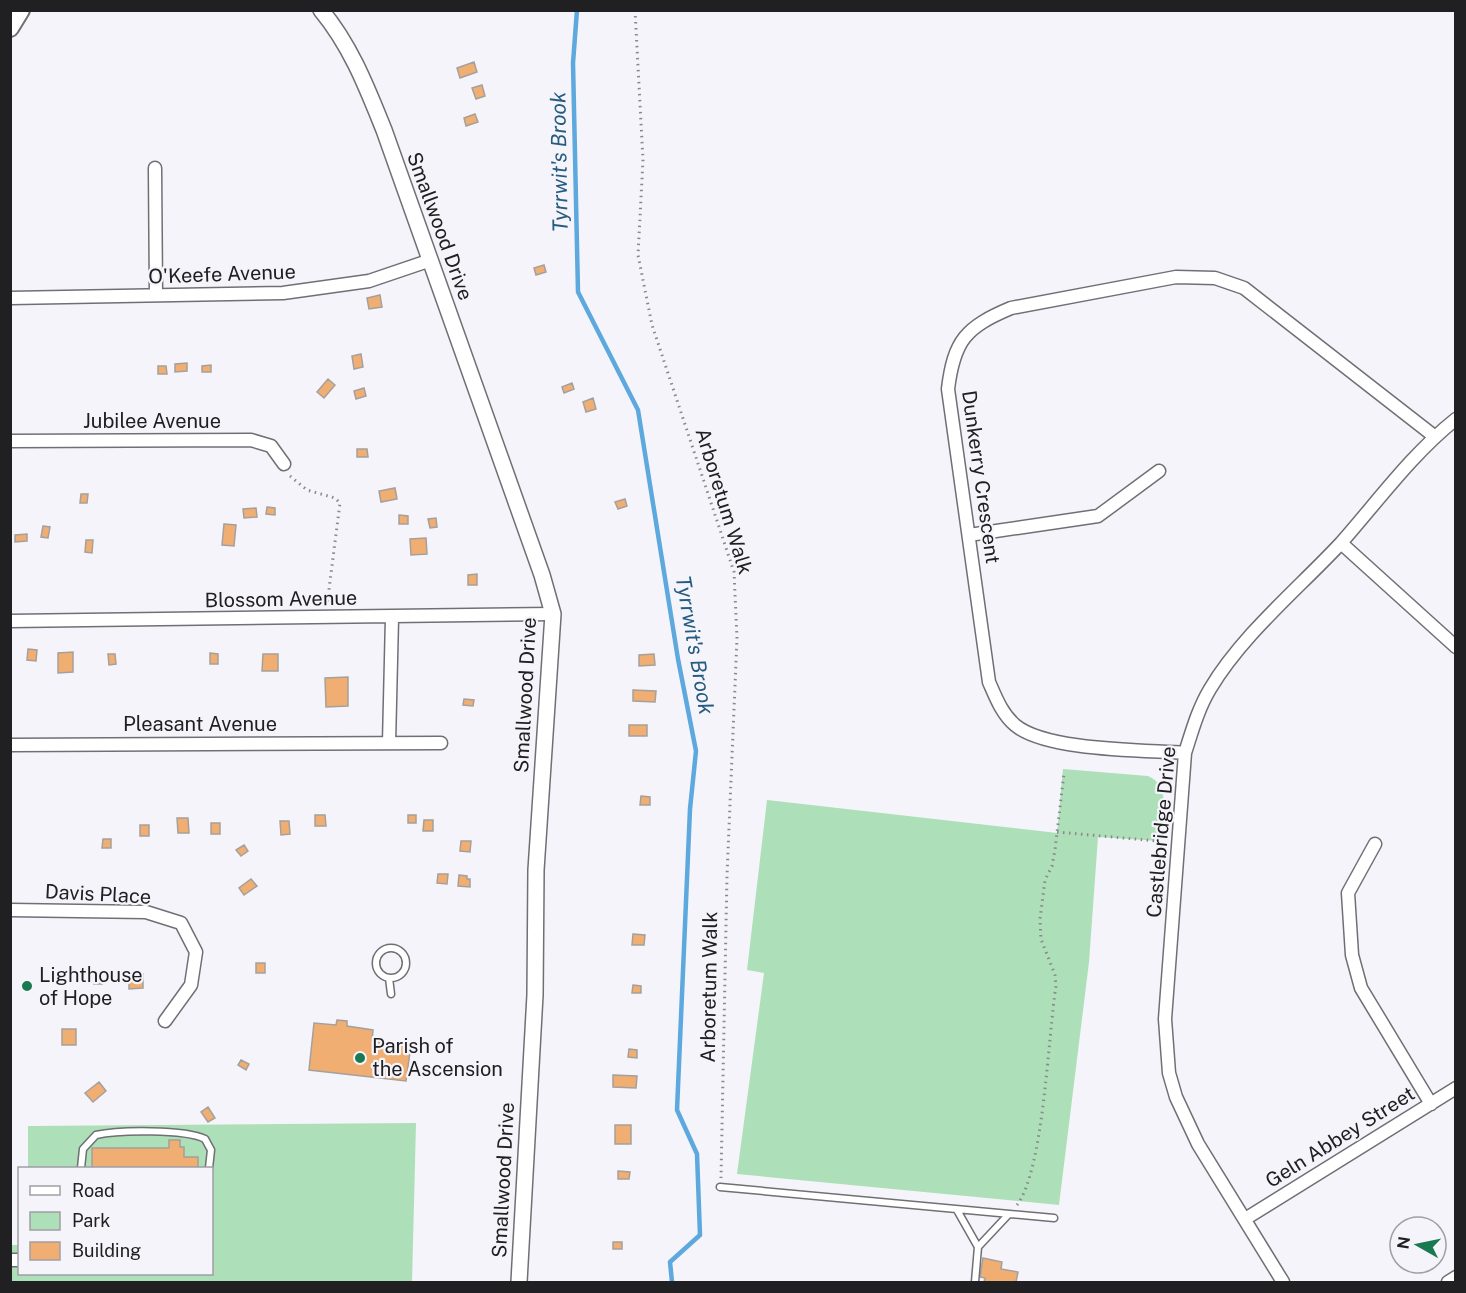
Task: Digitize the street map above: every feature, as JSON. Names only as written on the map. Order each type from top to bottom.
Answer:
[{"type":"main road","points":[[10,28],[21,10]]},
{"type":"street","name":"Smallwood Drive","points":[[321,10],[334,26],[358,66],[431,260],[542,575],[552,614],[536,870],[535,995],[519,1282]]},
{"type":"street","points":[[155,168],[156,296]]},
{"type":"street","name":"O'Keefe Avenue","points":[[10,298],[283,293],[348,285],[398,272],[431,260]]},
{"type":"street","name":"Dunkerry Crescent","points":[[1185,753],[1065,743],[1039,737],[1014,724],[1000,708],[989,682],[948,389],[951,363],[962,339],[986,319],[1011,308],[1176,277],[1230,281],[1244,288],[1434,436]]},
{"type":"street","name":"Castlebridge Drive","points":[[1283,1282],[1198,1144],[1169,1073],[1165,1019],[1185,753],[1198,714],[1224,670],[1254,633],[1341,543],[1434,436],[1455,419]]},
{"type":"street","name":"Jubilee Avenue","points":[[10,441],[251,440],[271,446],[284,464]]},
{"type":"street","points":[[969,536],[1098,516],[1159,471]]},
{"type":"street","points":[[1341,543],[1455,647]]},
{"type":"street","name":"Blossom Avenue","points":[[10,621],[392,618],[552,614]]},
{"type":"street","points":[[389,743],[392,618]]},
{"type":"street","name":"Pleasant Avenue","points":[[10,745],[441,742]]},
{"type":"street","points":[[1375,844],[1348,893],[1352,955],[1361,988],[1431,1104]]},
{"type":"street","name":"Davis Place","points":[[10,910],[146,912],[181,923],[196,952],[193,974],[191,985],[165,1021]]},
{"type":"street","name":"Geln Abbey Street","points":[[1245,1219],[1455,1088]]},
{"type":"street","points":[[1448,1282],[1455,1277]]},
{"type":"lane","points":[[389,978],[399,976],[406,964],[400,950],[390,947],[380,951],[375,960],[377,970],[389,978],[391,994]]},
{"type":"lane","points":[[81,1167],[83,1149],[96,1135],[172,1132],[191,1134],[205,1139],[211,1150],[209,1167]]},
{"type":"lane","points":[[720,1187],[1054,1218]]},
{"type":"lane","points":[[957,1210],[978,1247],[975,1282]]},
{"type":"lane","points":[[978,1247],[1008,1215]]},
{"type":"path","name":"Arboretum Walk","points":[[635,10],[643,160],[638,255],[652,325],[734,572],[737,638],[727,875],[720,1187]]},
{"type":"path","points":[[284,464],[288,473],[300,486],[335,498],[340,503],[325,618]]},
{"type":"path","points":[[1008,1215],[1020,1202],[1029,1177],[1042,1098],[1056,986],[1055,975],[1041,939],[1040,919],[1045,880],[1052,866],[1064,773]]},
{"type":"path","points":[[1057,832],[1157,841]]},
{"type":"green space","points":[[1063,769],[1148,776],[1161,787],[1164,804],[1160,841],[1098,837],[1089,962],[1059,1205],[737,1174],[764,973],[747,970],[767,800],[1057,833]]},
{"type":"green space","points":[[416,1123],[412,1282],[11,1282],[10,1245],[18,1245],[18,1275],[213,1275],[213,1167],[28,1167],[28,1126]]},
{"type":"building","points":[[474,62],[477,72],[460,78],[457,68]]},
{"type":"building","points":[[482,85],[485,96],[476,99],[472,88]]},
{"type":"building","points":[[475,114],[478,122],[466,126],[464,118]]},
{"type":"building","points":[[544,265],[546,272],[536,275],[534,268]]},
{"type":"building","points":[[380,295],[382,307],[369,309],[367,298]]},
{"type":"building","points":[[361,354],[363,367],[354,369],[352,356]]},
{"type":"building","points":[[187,363],[187,371],[175,372],[175,364]]},
{"type":"building","points":[[211,365],[211,372],[202,372],[202,366]]},
{"type":"building","points":[[158,366],[166,366],[167,374],[158,374]]},
{"type":"building","points":[[328,379],[335,385],[324,398],[317,392]]},
{"type":"building","points":[[572,383],[574,389],[564,393],[562,387]]},
{"type":"building","points":[[364,388],[366,396],[356,399],[354,391]]},
{"type":"building","points":[[593,398],[596,409],[586,412],[583,402]]},
{"type":"building","points":[[357,449],[367,449],[368,457],[357,457]]},
{"type":"building","points":[[395,488],[397,499],[381,502],[379,491]]},
{"type":"building","points":[[81,494],[88,494],[87,503],[80,503]]},
{"type":"building","points":[[625,499],[627,506],[618,509],[615,502]]},
{"type":"building","points":[[267,507],[275,508],[275,515],[266,514]]},
{"type":"building","points":[[256,508],[257,517],[244,518],[243,509]]},
{"type":"building","points":[[399,515],[408,516],[408,524],[399,524]]},
{"type":"building","points":[[436,518],[437,527],[430,528],[428,519]]},
{"type":"building","points":[[224,524],[236,525],[234,546],[222,545]]},
{"type":"building","points":[[43,526],[50,527],[48,538],[41,537]]},
{"type":"building","points":[[27,534],[27,541],[15,542],[15,535]]},
{"type":"building","points":[[426,538],[427,554],[411,555],[410,539]]},
{"type":"building","points":[[86,540],[93,540],[92,553],[85,552]]},
{"type":"building","points":[[477,574],[477,585],[468,585],[468,575]]},
{"type":"building","points":[[28,649],[37,650],[36,661],[27,660]]},
{"type":"building","points":[[73,652],[73,672],[58,673],[58,653]]},
{"type":"building","points":[[210,653],[218,654],[218,664],[210,664]]},
{"type":"building","points":[[108,654],[115,654],[116,664],[109,665]]},
{"type":"building","points":[[263,654],[278,654],[278,671],[262,671]]},
{"type":"building","points":[[654,654],[655,665],[639,666],[639,655]]},
{"type":"building","points":[[348,677],[348,706],[326,707],[325,678]]},
{"type":"building","points":[[633,690],[656,691],[655,702],[633,701]]},
{"type":"building","points":[[464,699],[474,700],[473,706],[463,705]]},
{"type":"building","points":[[629,725],[647,725],[647,736],[629,736]]},
{"type":"building","points":[[641,796],[650,797],[650,805],[640,805]]},
{"type":"building","points":[[315,815],[325,815],[326,826],[315,826]]},
{"type":"building","points":[[408,815],[416,815],[416,823],[408,823]]},
{"type":"building","points":[[177,818],[188,818],[189,833],[178,833]]},
{"type":"building","points":[[424,820],[433,820],[433,831],[423,831]]},
{"type":"building","points":[[280,821],[289,821],[290,834],[281,835]]},
{"type":"building","points":[[211,823],[220,823],[220,834],[211,834]]},
{"type":"building","points":[[140,825],[149,825],[149,836],[140,836]]},
{"type":"building","points":[[103,839],[111,839],[111,848],[102,848]]},
{"type":"building","points":[[461,841],[471,841],[470,852],[460,851]]},
{"type":"building","points":[[244,845],[248,851],[241,856],[236,850]]},
{"type":"building","points":[[438,874],[448,874],[447,884],[437,883]]},
{"type":"building","points":[[459,875],[470,879],[470,887],[458,886]]},
{"type":"building","points":[[251,879],[257,886],[244,895],[239,888]]},
{"type":"building","points":[[633,934],[645,935],[644,945],[632,945]]},
{"type":"building","points":[[256,963],[265,963],[265,973],[256,973]]},
{"type":"building","points":[[102,973],[102,984],[94,984],[94,974]]},
{"type":"building","points":[[129,974],[143,974],[143,988],[129,989]]},
{"type":"building","points":[[633,985],[641,986],[641,993],[632,993]]},
{"type":"building","name":"Parish of the Ascension","points":[[337,1020],[347,1021],[347,1026],[373,1030],[372,1041],[411,1045],[406,1081],[309,1070],[314,1023],[336,1025]]},
{"type":"building","points":[[62,1029],[76,1029],[76,1045],[62,1045]]},
{"type":"building","points":[[629,1049],[637,1050],[637,1058],[628,1057]]},
{"type":"building","points":[[241,1060],[249,1064],[246,1070],[238,1065]]},
{"type":"building","points":[[613,1075],[637,1076],[636,1088],[613,1087]]},
{"type":"building","points":[[99,1082],[106,1091],[93,1102],[85,1093]]},
{"type":"building","points":[[208,1107],[215,1118],[208,1122],[201,1112]]},
{"type":"building","points":[[615,1125],[631,1125],[631,1144],[615,1144]]},
{"type":"building","points":[[169,1140],[180,1140],[180,1147],[184,1147],[184,1157],[198,1157],[198,1167],[92,1167],[92,1148],[169,1148]]},
{"type":"building","points":[[618,1171],[630,1172],[629,1179],[618,1179]]},
{"type":"building","points":[[613,1242],[622,1242],[622,1249],[613,1249]]},
{"type":"building","points":[[983,1258],[1002,1262],[1001,1269],[1018,1272],[1016,1282],[984,1282],[985,1278],[980,1277]]},
{"type":"waterway","name":"Tyrrwit's Brook","points":[[577,10],[573,63],[578,292],[638,410],[678,659],[696,751],[690,809],[677,1110],[697,1154],[700,1235],[670,1262],[672,1282]]},
{"type":"place","name":"Lighthouse of Hope","points":[[27,986]]},
{"type":"place","name":"Parish of the Ascension","points":[[360,1058]]}]
